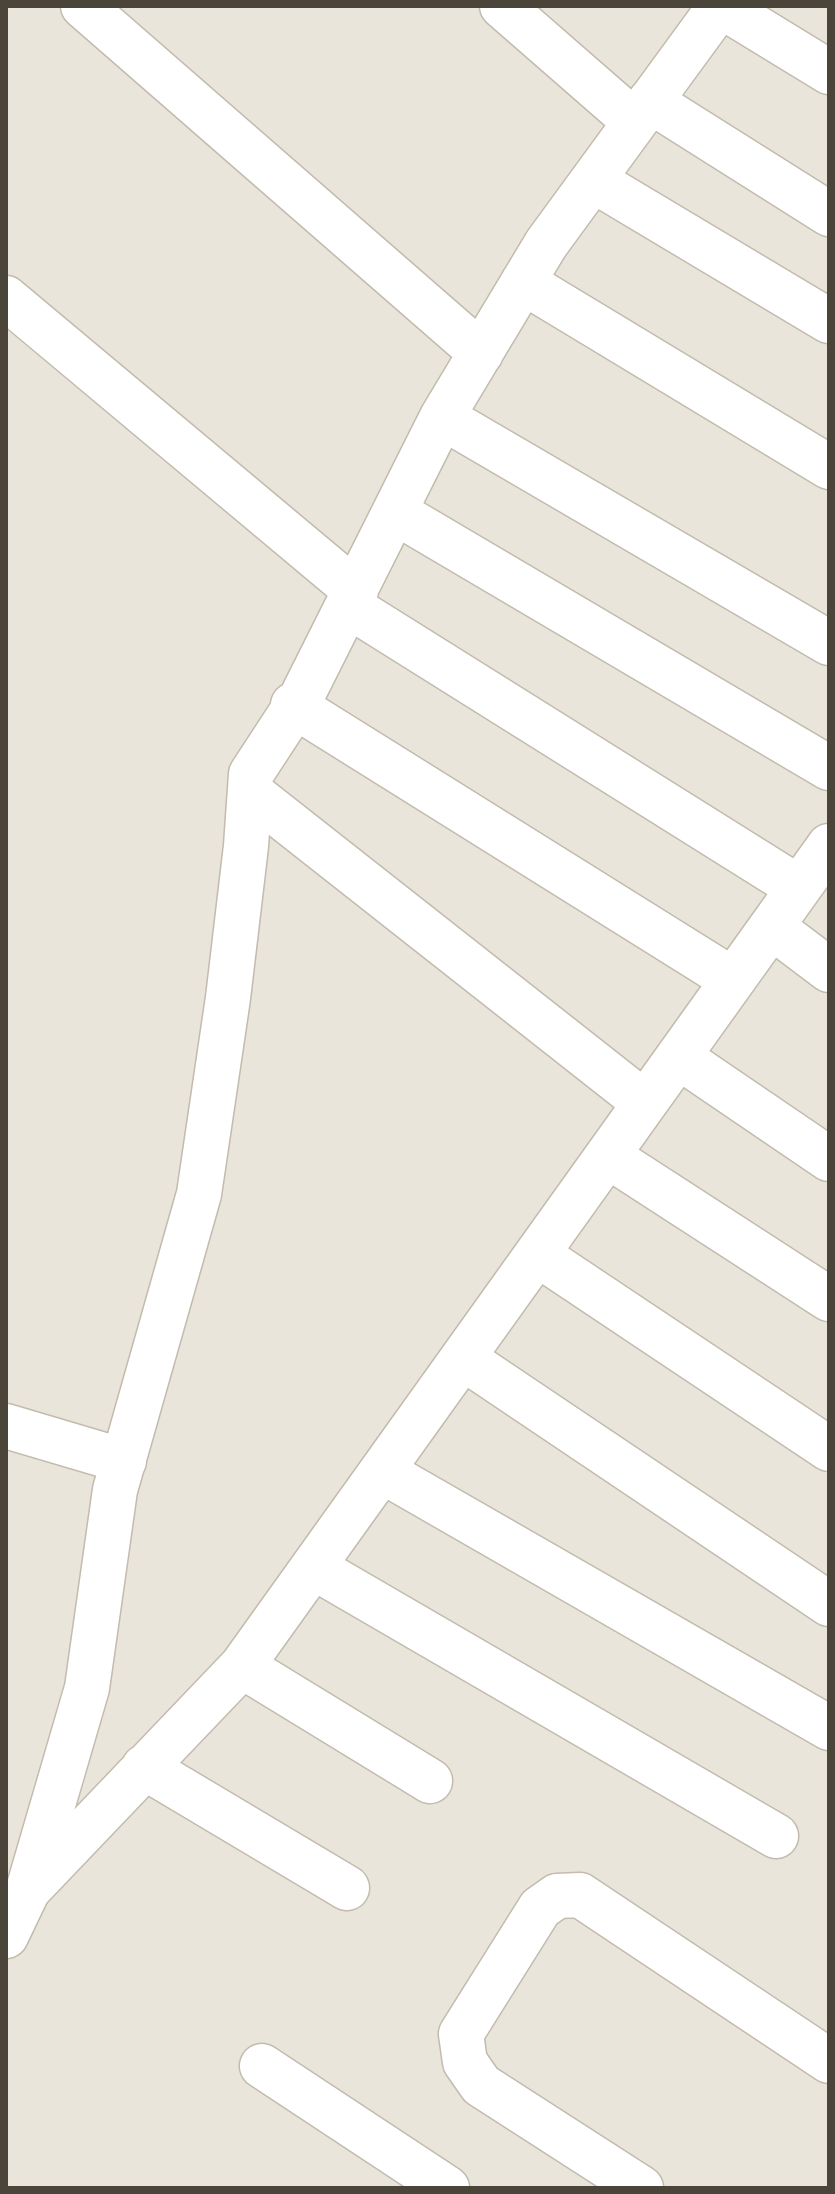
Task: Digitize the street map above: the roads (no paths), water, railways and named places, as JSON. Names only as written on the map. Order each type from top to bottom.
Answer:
[{"type":"street","points":[[83,6],[481,353]]},
{"type":"street","points":[[502,6],[643,112],[829,214]]},
{"type":"street","points":[[6,1936],[28,1890],[87,1688],[115,1490],[199,1194],[228,998],[251,774],[293,705],[302,696],[442,417],[523,282],[720,6],[829,72]]},
{"type":"street","points":[[593,180],[829,321]]},
{"type":"street","points":[[523,282],[829,467]]},
{"type":"street","points":[[6,298],[352,598],[799,888]]},
{"type":"street","points":[[442,417],[829,643]]},
{"type":"street","points":[[395,512],[829,768]]},
{"type":"street","points":[[293,705],[733,980]]},
{"type":"street","points":[[250,792],[645,1103]]},
{"type":"street","points":[[28,1890],[242,1666],[829,846]]},
{"type":"street","points":[[772,927],[829,970]]},
{"type":"street","points":[[679,1057],[829,1159]]},
{"type":"street","points":[[608,1156],[829,1299]]},
{"type":"street","points":[[537,1254],[829,1449]]},
{"type":"street","points":[[463,1358],[829,1604]]},
{"type":"street","points":[[6,1426],[124,1461]]},
{"type":"street","points":[[382,1471],[829,1728]]},
{"type":"street","points":[[313,1567],[776,1836]]},
{"type":"street","points":[[242,1666],[430,1781]]},
{"type":"street","points":[[144,1767],[347,1888]]},
{"type":"street","points":[[641,2188],[481,2085],[465,2062],[461,2034],[540,1908],[557,1896],[580,1895],[829,2061]]},
{"type":"street","points":[[262,2066],[447,2188]]}]
